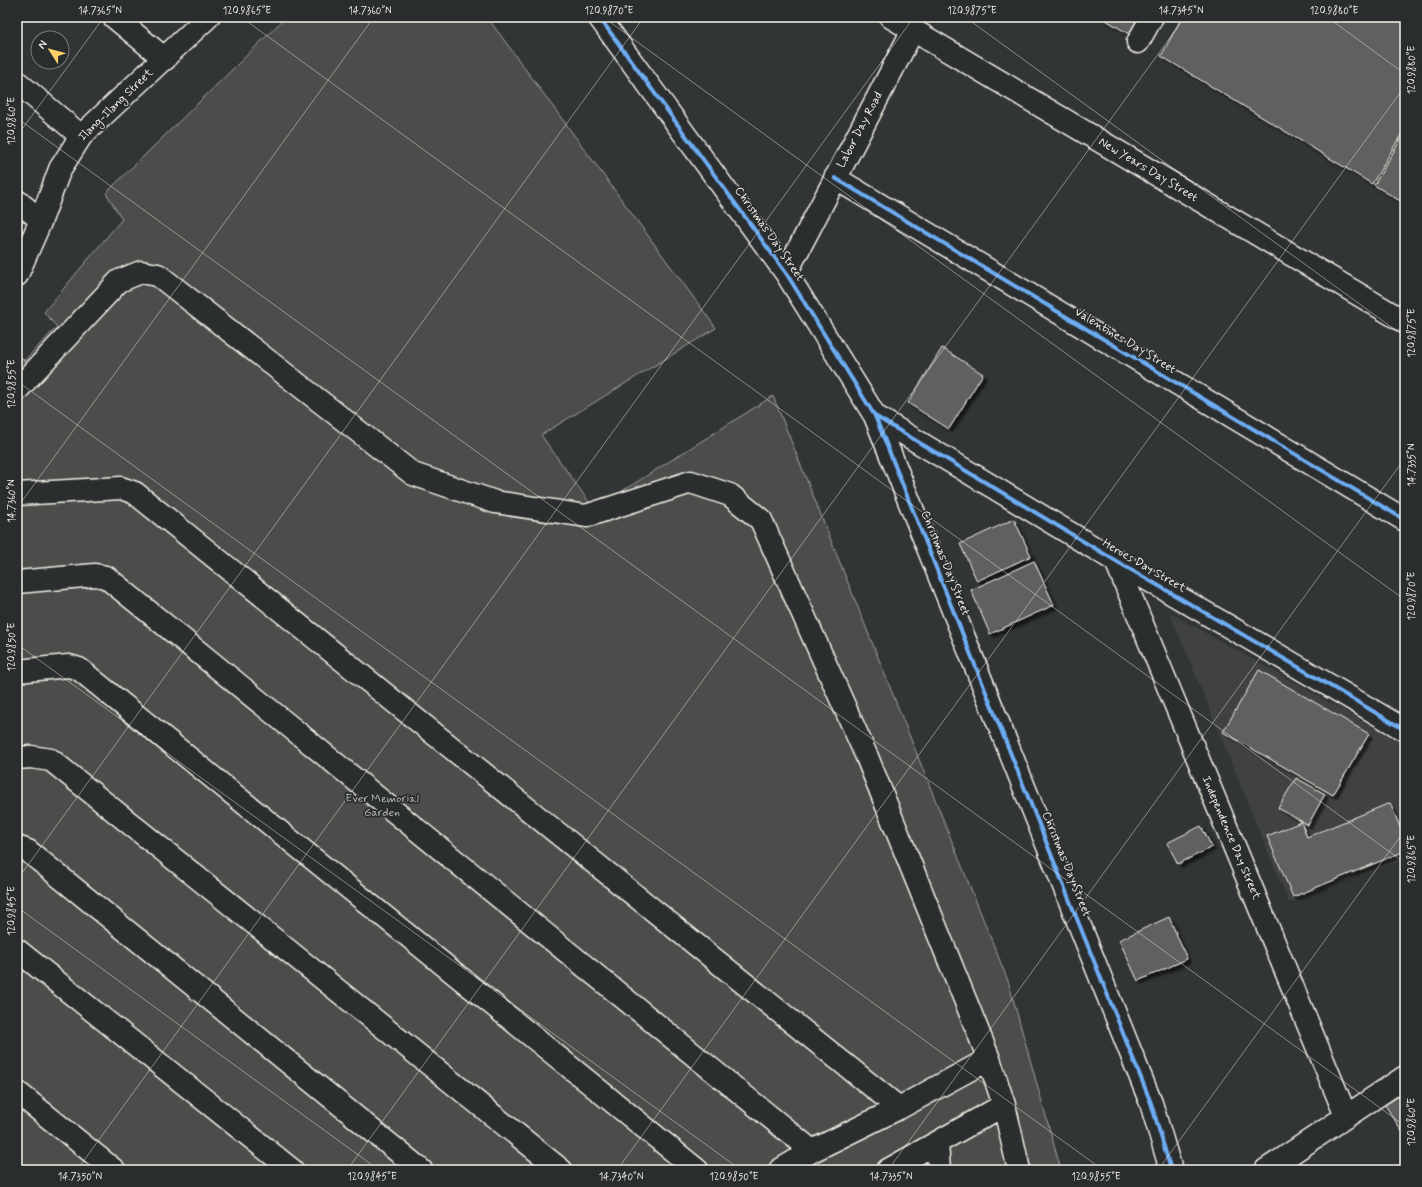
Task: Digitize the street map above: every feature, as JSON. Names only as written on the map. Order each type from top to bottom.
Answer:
[{"type":"street","points":[[114,17],[165,59]]},
{"type":"street","name":"Ilang-Ilang Street","points":[[17,275],[41,220],[60,169],[81,136],[165,59],[208,17]]},
{"type":"street","name":"Christmas Day Street","points":[[599,17],[786,273],[875,416],[1151,1103],[1171,1170]]},
{"type":"street","name":"New Years Day Street","points":[[891,17],[1405,322]]},
{"type":"street","points":[[1138,42],[1152,17]]},
{"type":"street","name":"Labor Day Road","points":[[786,273],[913,30]]},
{"type":"street","points":[[17,82],[81,136]]},
{"type":"street","name":"Valentines Day Street","points":[[836,178],[1405,520]]},
{"type":"street","points":[[17,201],[41,220]]},
{"type":"street","points":[[17,390],[119,281],[141,272],[158,274],[413,474],[495,502],[586,516],[691,482],[730,494],[761,520],[867,757],[988,1059],[1004,1105],[1019,1170]]},
{"type":"street","name":"Heroes Day Street","points":[[875,416],[1116,561],[1271,650],[1405,730]]},
{"type":"street","points":[[17,494],[121,488],[135,492],[899,1108]]},
{"type":"street","name":"Independence Day Street","points":[[1116,561],[1346,1116]]},
{"type":"street","points":[[17,582],[95,575],[106,577],[812,1151]]},
{"type":"street","points":[[17,671],[69,666],[79,669],[697,1170]]},
{"type":"street","points":[[17,758],[31,757],[51,760],[561,1170]]},
{"type":"street","points":[[17,847],[28,850],[421,1170]]},
{"type":"street","points":[[17,950],[292,1170]]},
{"type":"street","points":[[780,1170],[812,1151],[899,1108],[988,1059]]},
{"type":"street","points":[[1266,1170],[1405,1077]]},
{"type":"street","points":[[17,1092],[114,1170]]},
{"type":"street","points":[[888,1170],[1004,1105]]},
{"type":"street","points":[[937,1143],[939,1170]]},
{"type":"shaded area","points":[[1170,613],[1405,745],[1405,859],[1289,903]]},
{"type":"green space","name":"Ever Memorial Garden","points":[[286,17],[487,17],[716,328],[541,435],[594,509],[773,396],[1008,981],[1061,1170],[17,1170],[17,368],[57,327],[44,312],[122,219],[106,193]]},
{"type":"building","points":[[1101,17],[1142,17],[1132,36]]},
{"type":"building","points":[[1182,17],[1405,17],[1405,128],[1372,184],[1161,56]]},
{"type":"building","points":[[1405,132],[1405,204],[1374,185]]},
{"type":"building","points":[[942,348],[983,374],[949,429],[908,403]]},
{"type":"building","points":[[17,354],[28,364],[17,376]]},
{"type":"building","points":[[1014,519],[1031,556],[977,581],[960,544]]},
{"type":"building","points":[[1034,561],[1054,605],[990,634],[971,590]]},
{"type":"building","points":[[1259,670],[1369,734],[1333,795],[1223,732]]},
{"type":"building","points":[[1296,778],[1325,794],[1308,825],[1278,808]]},
{"type":"building","points":[[1390,803],[1405,839],[1405,851],[1293,897],[1267,836],[1301,822],[1307,837]]},
{"type":"building","points":[[1201,826],[1212,847],[1178,864],[1167,843]]},
{"type":"building","points":[[1169,917],[1187,959],[1138,981],[1119,940]]},
{"type":"building","points":[[1405,1092],[1405,1136],[1385,1105]]},
{"type":"cycle path","points":[[599,17],[786,273],[875,416],[1151,1103],[1171,1170]]},
{"type":"cycle path","points":[[835,178],[1405,520]]},
{"type":"cycle path","points":[[875,416],[1116,561],[1405,730]]}]
